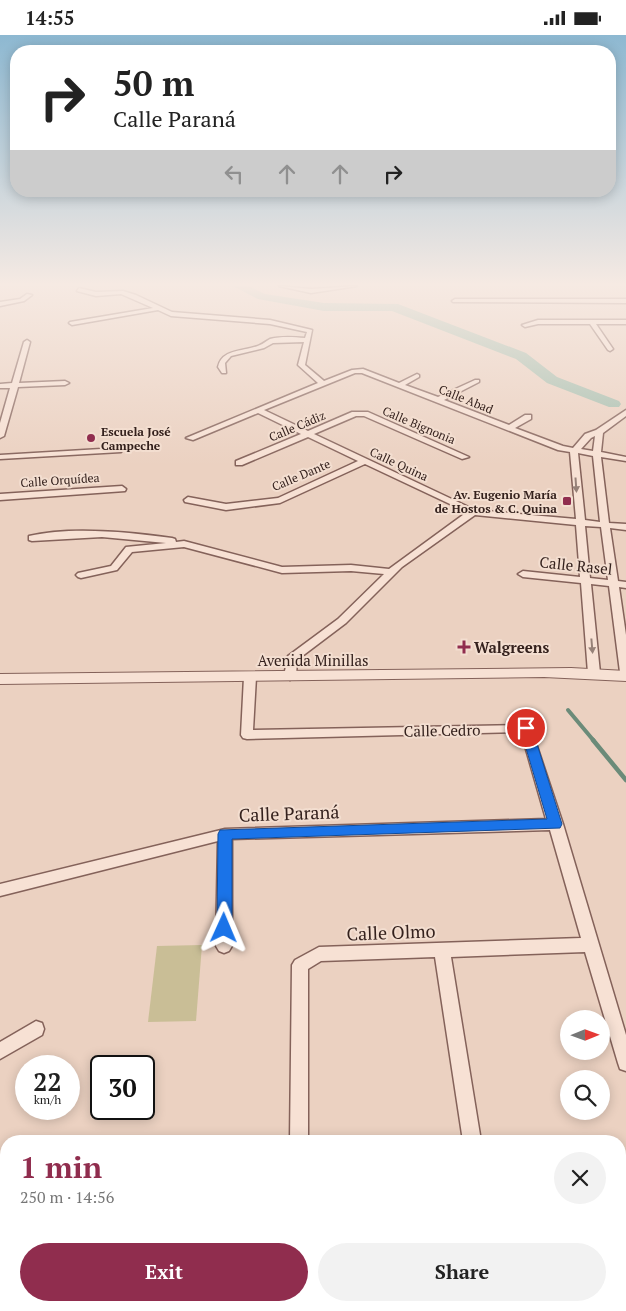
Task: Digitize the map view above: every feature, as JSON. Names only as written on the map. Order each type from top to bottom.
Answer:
[{"type":"street","points":[[0,436],[26,346]]},
{"type":"street","points":[[224,372],[221,367],[222,362],[234,353],[264,346]]},
{"type":"street","points":[[306,346],[301,365],[322,383]]},
{"type":"street","points":[[608,346],[610,349]]},
{"type":"street","name":"Calle Abad","points":[[190,438],[322,383],[354,371],[363,371],[574,452],[626,459]]},
{"type":"street","points":[[400,385],[416,376]]},
{"type":"street","points":[[438,400],[477,381]]},
{"type":"street","points":[[0,386],[66,383]]},
{"type":"street","name":"Calle Quina","points":[[257,410],[363,462],[473,512],[626,527]]},
{"type":"street","points":[[594,673],[574,452],[588,436],[599,432],[626,412]]},
{"type":"street","name":"Calle Cádiz","points":[[239,463],[355,414],[365,414]]},
{"type":"street","name":"Calle Bignonia","points":[[365,414],[464,457]]},
{"type":"street","points":[[510,429],[528,417]]},
{"type":"street","points":[[616,418],[626,422]]},
{"type":"street","points":[[599,432],[597,455],[626,672]]},
{"type":"street","points":[[0,457],[118,450]]},
{"type":"street","name":"Calle Dante","points":[[188,500],[226,507],[280,500],[363,462]]},
{"type":"street","name":"Calle Orquídea","points":[[0,497],[122,489]]},
{"type":"street","points":[[290,676],[292,659],[342,621],[391,572],[473,512]]},
{"type":"street","points":[[32,538],[65,534],[138,535],[184,544],[282,570],[351,568],[391,572]]},
{"type":"street","points":[[81,575],[114,568],[129,549],[184,544]]},
{"type":"street","name":"Calle Rasel","points":[[524,574],[626,585]]},
{"type":"street","name":"Avenida Minillas","points":[[0,679],[594,673],[626,676]]},
{"type":"street","name":"Calle Cedro","points":[[250,677],[246,735],[526,728],[626,1063]]},
{"type":"street","name":"Calle Paraná","points":[[0,890],[225,834],[556,824]]},
{"type":"street","points":[[224,947],[225,834]]},
{"type":"street","name":"Calle Olmo","points":[[299,1135],[300,965],[320,954],[591,945]]},
{"type":"street","points":[[442,950],[471,1135]]},
{"type":"street","points":[[0,1051],[36,1029]]},
{"type":"shaded area","points":[[202,945],[196,1021],[148,1022],[157,946]]},
{"type":"waterway","points":[[494,346],[521,356],[552,380],[614,404]]},
{"type":"waterway","points":[[568,710],[594,741]]},
{"type":"waterway","points":[[593,740],[626,780]]},
{"type":"place","name":"Escuela José Campeche","points":[[91,438]]},
{"type":"place","name":"Av. Eugenio María de Hostos & C. Quina","points":[[567,501]]},
{"type":"place","name":"Walgreens","points":[[464,647]]},
{"type":"route","points":[[224,928],[225,834],[556,824],[526,728]]}]
